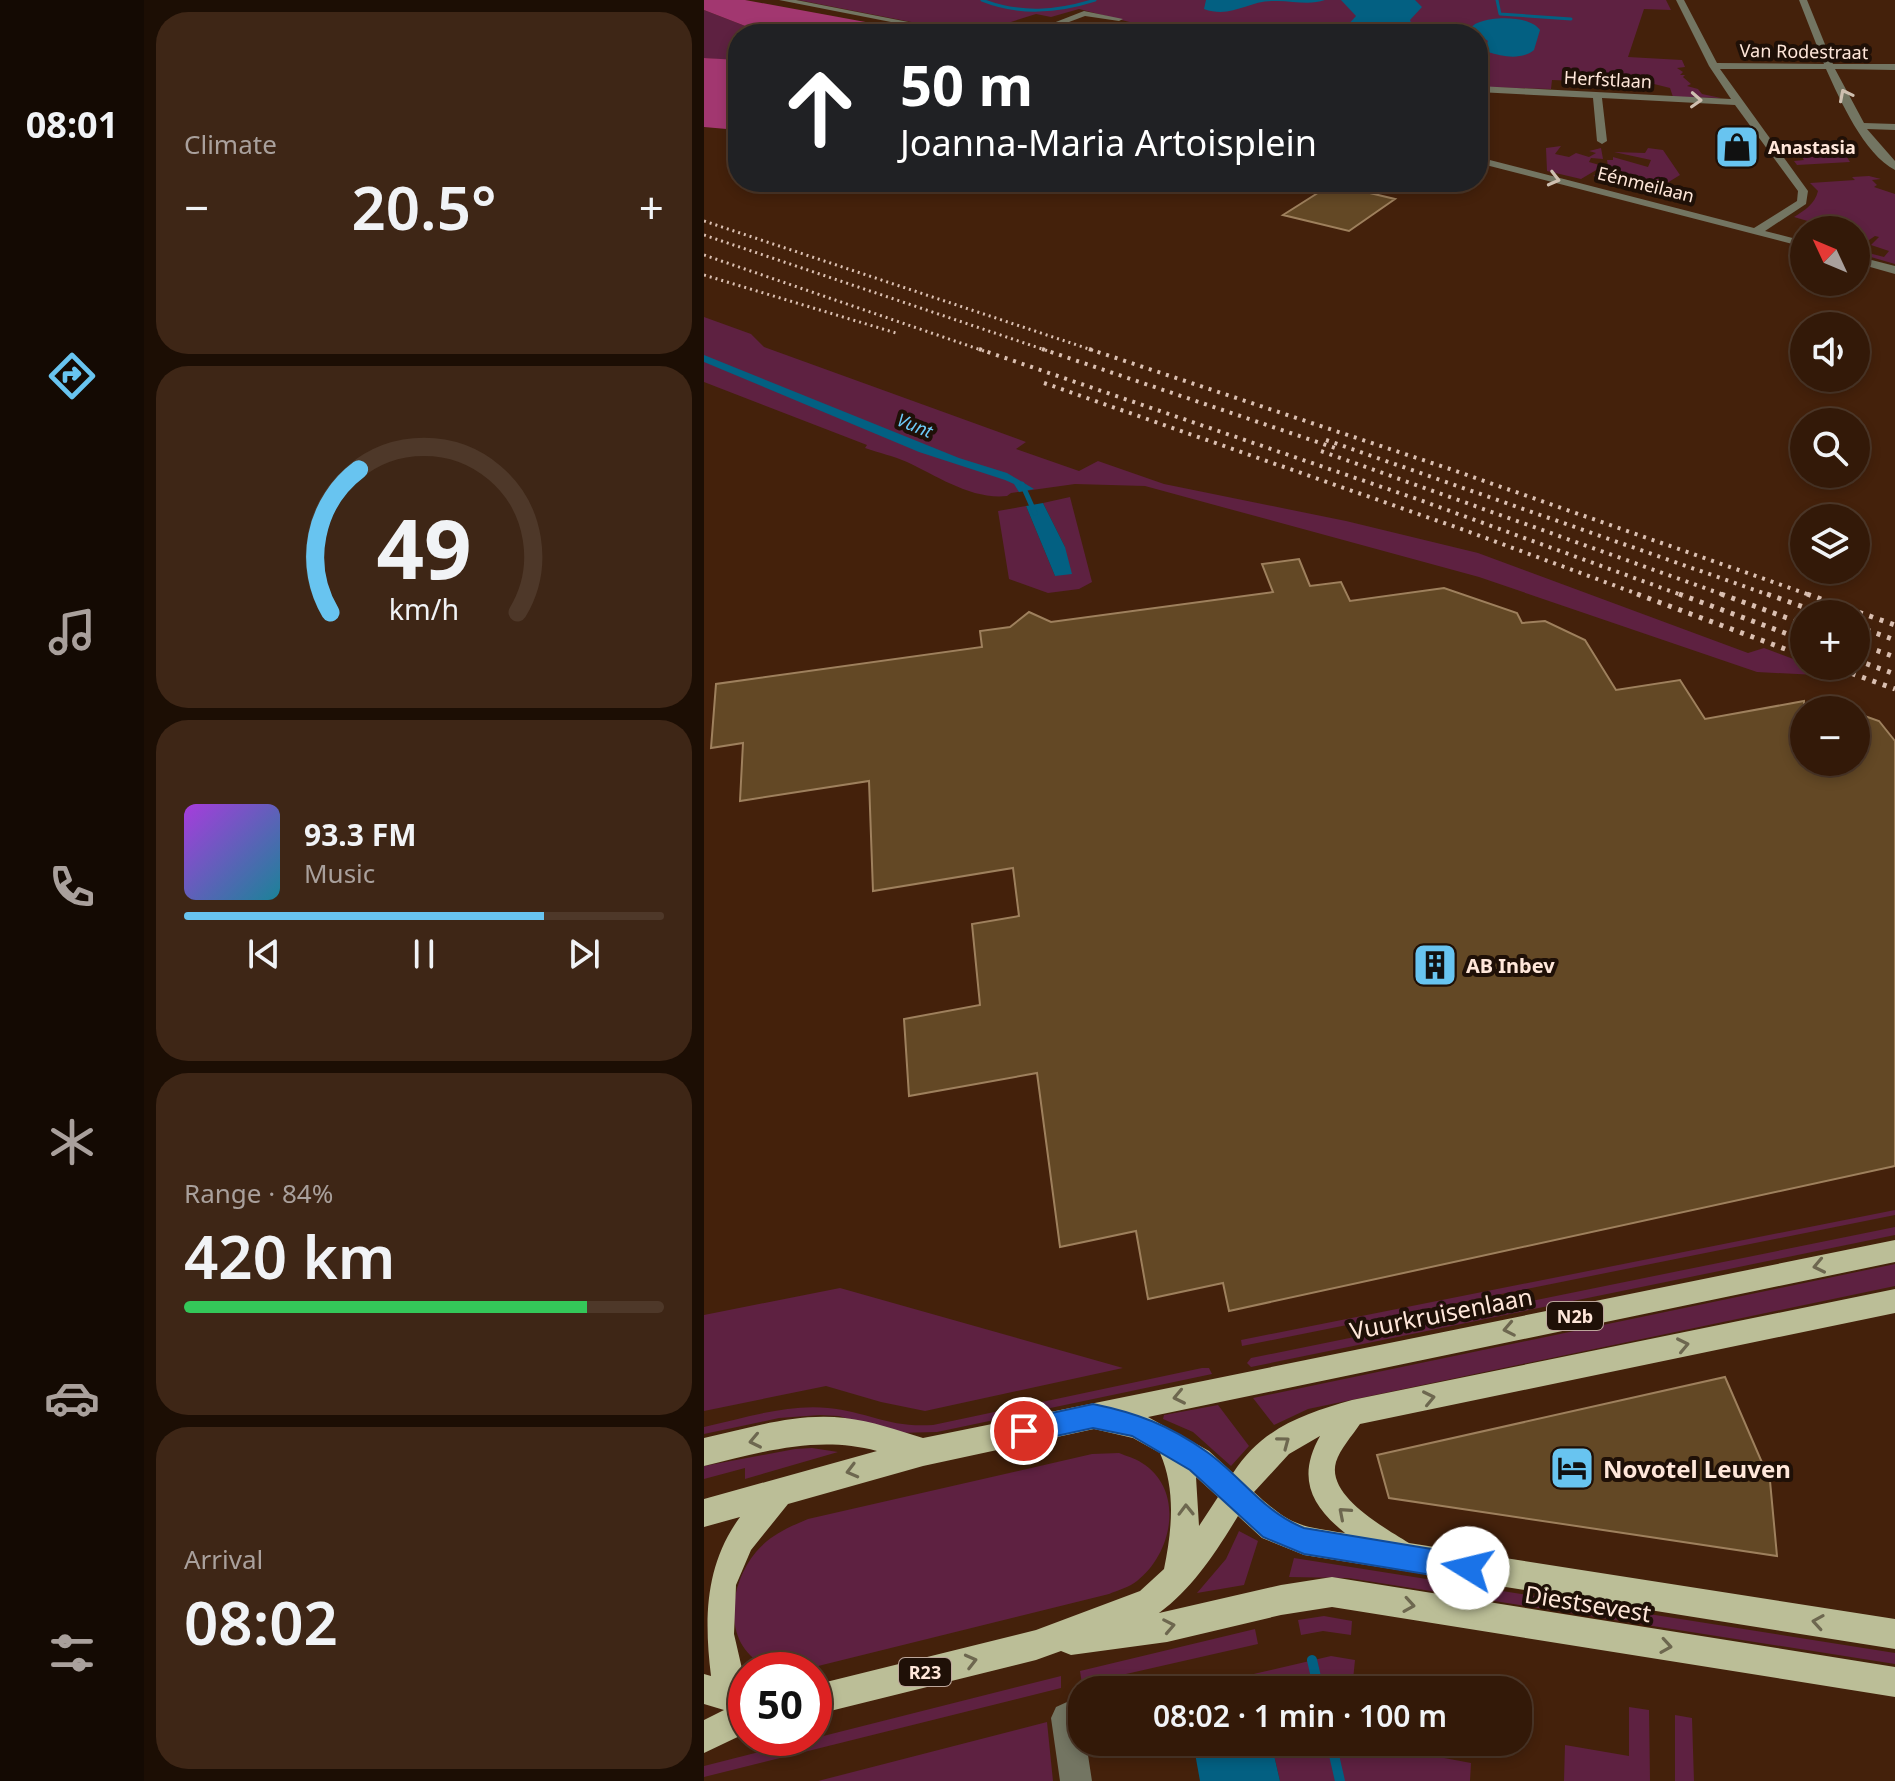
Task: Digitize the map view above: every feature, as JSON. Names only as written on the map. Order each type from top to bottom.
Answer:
[{"type":"main road","name":"Vuurkruisenlaan","points":[[704,1513],[923,1452],[1895,1251]]},
{"type":"main road","points":[[1177,1577],[1206,1542],[1249,1474],[1279,1444],[1305,1427],[1352,1413],[1895,1301]]},
{"type":"main road","points":[[1352,1413],[1331,1443],[1320,1468],[1322,1481],[1338,1510],[1407,1559]]},
{"type":"main road","name":"Diestsevest","points":[[1093,1416],[1136,1425],[1199,1461],[1272,1528],[1304,1541],[1895,1634]]},
{"type":"main road","points":[[704,1452],[805,1430],[833,1430],[863,1434],[923,1452]]},
{"type":"main road","points":[[1171,1446],[1183,1468],[1186,1502],[1186,1535],[1177,1577]]},
{"type":"main road","points":[[728,1692],[714,1662],[708,1618],[711,1588],[718,1569],[748,1526],[780,1491]]},
{"type":"main road","name":"R23","points":[[832,1696],[1036,1645],[1150,1602],[1177,1577]]},
{"type":"main road","name":"Diestsevest","points":[[1036,1645],[1167,1627],[1281,1600],[1332,1592],[1895,1682]]},
{"type":"main road","points":[[704,1737],[728,1706]]},
{"type":"street","points":[[783,0],[912,24]]},
{"type":"street","points":[[1680,0],[1713,66],[1804,196],[1795,207],[1757,231]]},
{"type":"street","points":[[1803,0],[1831,67],[1862,126],[1894,164]]},
{"type":"street","points":[[1055,24],[1084,13],[1119,19]]},
{"type":"street","name":"Van Rodestraat","points":[[1713,66],[1895,67]]},
{"type":"street","name":"Herfstlaan","points":[[1488,90],[1737,102]]},
{"type":"street","points":[[1597,95],[1602,141]]},
{"type":"street","points":[[1862,126],[1895,127]]},
{"type":"street","name":"Eénmeilaan","points":[[1488,163],[1790,240]]},
{"type":"street","points":[[1870,263],[1895,270]]},
{"type":"street","points":[[1067,1718],[1076,1781]]},
{"type":"shaded area","points":[[704,0],[745,0],[876,24],[740,24],[704,10]]},
{"type":"shaded area","points":[[798,0],[1666,0],[1671,10],[1644,9],[1628,57],[1682,60],[1685,67],[1677,68],[1691,84],[1687,86],[1698,89],[1702,94],[1721,98],[1673,97],[1670,88],[1654,84],[1552,80],[1551,89],[1488,87],[1488,24],[1137,24],[1079,9],[1051,17],[1036,14],[1004,24],[922,24]]},
{"type":"shaded area","points":[[704,10],[740,24],[728,24],[728,60],[704,58]]},
{"type":"shaded area","points":[[704,58],[728,59],[728,129],[704,127]]},
{"type":"shaded area","points":[[1561,146],[1555,154],[1569,157],[1576,153],[1589,157],[1596,153],[1589,151],[1601,148],[1603,159],[1591,158],[1589,162],[1603,166],[1581,179],[1547,171],[1546,148]]},
{"type":"shaded area","points":[[1648,148],[1663,150],[1680,175],[1654,191],[1650,190],[1656,185],[1638,180],[1619,185],[1629,177],[1606,171],[1593,176],[1608,166],[1607,160],[1613,160],[1613,157],[1648,167],[1651,160],[1614,152],[1645,153]]},
{"type":"shaded area","points":[[1785,149],[1842,149],[1850,162],[1797,165],[1794,161],[1804,160],[1802,157],[1791,156]]},
{"type":"shaded area","points":[[1852,177],[1881,179],[1872,180],[1877,185],[1874,187],[1895,194],[1895,264],[1870,257],[1870,253],[1884,257],[1889,251],[1871,245],[1879,237],[1870,239],[1870,216],[1795,216],[1817,196],[1818,191],[1810,183],[1855,180]]},
{"type":"shaded area","points":[[704,317],[751,334],[764,347],[1026,442],[1016,449],[1079,471],[1098,461],[1164,484],[1346,521],[1478,553],[1748,653],[1764,648],[1790,658],[1790,674],[1757,672],[1479,577],[1145,486],[1075,484],[1007,496],[968,491],[902,460],[865,448],[867,445],[704,382]]},
{"type":"shaded area","points":[[1070,497],[1092,582],[1079,589],[1048,593],[1009,579],[998,511],[1026,506],[1055,576],[1065,547],[1043,503]]},
{"type":"shaded area","points":[[1895,1210],[1895,1215],[1242,1346],[1241,1340]]},
{"type":"shaded area","points":[[1895,1227],[1895,1235],[1251,1367],[1247,1363],[1251,1358]]},
{"type":"shaded area","points":[[1895,1264],[1895,1286],[1308,1409],[1274,1425],[1253,1398]]},
{"type":"shaded area","points":[[840,1288],[1123,1368],[925,1411],[826,1386],[704,1411],[704,1315]]},
{"type":"shaded area","points":[[1209,1368],[1212,1374],[937,1432],[895,1433],[839,1416],[820,1415],[779,1418],[704,1434],[704,1427],[766,1413],[813,1407],[842,1410],[903,1424],[933,1425]]},
{"type":"shaded area","points":[[1218,1405],[1249,1446],[1231,1466],[1193,1432],[1163,1419],[1164,1415]]},
{"type":"shaded area","points":[[812,1448],[838,1452],[745,1479],[745,1468],[704,1479],[704,1466]]},
{"type":"shaded area","points":[[1119,1453],[1139,1461],[1156,1475],[1169,1505],[1166,1538],[1159,1555],[1137,1581],[1127,1587],[832,1663],[832,1652],[748,1652],[737,1635],[735,1600],[746,1566],[767,1541],[780,1532],[808,1519],[1092,1454]]},
{"type":"shaded area","points":[[1239,1531],[1258,1541],[1244,1585],[1197,1593],[1226,1559]]},
{"type":"shaded area","points":[[1294,1558],[1895,1653],[1895,1664],[1348,1578],[1289,1577]]},
{"type":"shaded area","points":[[1324,1616],[1352,1621],[1351,1635],[1323,1631],[1301,1635],[1298,1620]]},
{"type":"shaded area","points":[[1255,1629],[1258,1644],[1117,1676],[1081,1676],[1080,1671]]},
{"type":"shaded area","points":[[1331,1656],[1355,1660],[1353,1676],[1245,1676]]},
{"type":"shaded area","points":[[1061,1676],[1061,1688],[832,1745],[832,1734]]},
{"type":"shaded area","points":[[1629,1707],[1649,1710],[1650,1781],[1564,1781],[1565,1745],[1629,1756]]},
{"type":"shaded area","points":[[1675,1715],[1692,1718],[1694,1781],[1675,1781]]},
{"type":"shaded area","points":[[1047,1722],[1053,1781],[818,1781]]},
{"type":"shaded area","points":[[744,1756],[788,1756],[704,1777],[704,1766]]},
{"type":"shaded area","points":[[1274,1756],[1434,1756],[1471,1763],[1470,1781],[1280,1781]]},
{"type":"water","points":[[1206,0],[1325,0],[1312,3],[1264,2],[1214,12],[1204,9]]},
{"type":"water","points":[[1341,0],[1415,0],[1422,7],[1410,20],[1412,24],[1349,24],[1356,16]]},
{"type":"water","points":[[1503,18],[1529,22],[1540,30],[1534,50],[1512,57],[1488,52],[1488,24],[1475,24]]},
{"type":"water","points":[[704,355],[959,458],[1007,473],[1034,489],[1019,492],[1014,484],[1005,480],[919,452],[704,362]]},
{"type":"water","points":[[1043,503],[1065,547],[1072,574],[1055,576],[1026,506]]},
{"type":"water","points":[[1196,1756],[1274,1756],[1280,1781],[1200,1781]]},
{"type":"building","points":[[1319,192],[1366,192],[1395,199],[1349,231],[1283,215]]},
{"type":"building","name":"AB Inbev","points":[[1299,559],[1310,586],[1341,582],[1350,601],[1444,588],[1517,613],[1522,623],[1545,621],[1585,640],[1616,690],[1680,680],[1705,719],[1790,704],[1790,776],[1870,776],[1870,718],[1879,721],[1895,741],[1895,1166],[1229,1311],[1223,1283],[1148,1299],[1136,1231],[1060,1247],[1037,1073],[909,1096],[904,1019],[980,1005],[972,924],[1019,916],[1013,868],[873,891],[869,781],[740,801],[743,743],[711,748],[716,684],[982,647],[980,631],[1010,627],[1029,612],[1051,622],[1273,592],[1262,564]]},
{"type":"building","name":"Novotel Leuven","points":[[1725,1377],[1770,1481],[1777,1556],[1389,1498],[1377,1455]]},
{"type":"waterway","points":[[982,0],[1024,10],[1067,7],[1095,0]]},
{"type":"waterway","points":[[1497,0],[1500,14],[1571,19]]},
{"type":"waterway","name":"Vunt","points":[[1022,484],[1035,513]]},
{"type":"waterway","name":"Vunt","points":[[1312,1660],[1316,1676]]},
{"type":"waterway","name":"Vunt","points":[[1334,1756],[1340,1781]]},
{"type":"railway","points":[[704,221],[1095,351]]},
{"type":"railway","points":[[704,235],[1048,351]]},
{"type":"railway","points":[[704,255],[984,351]]},
{"type":"railway","points":[[704,275],[896,333]]},
{"type":"railway","points":[[979,349],[1417,499],[1684,596]]},
{"type":"railway","points":[[1042,349],[1335,448]]},
{"type":"railway","points":[[1089,349],[1450,469],[1813,596]]},
{"type":"railway","points":[[1044,383],[1643,596]]},
{"type":"railway","points":[[1326,440],[1772,596]]},
{"type":"railway","points":[[1321,451],[1727,596]]},
{"type":"railway","points":[[1637,594],[1790,651]]},
{"type":"railway","points":[[1679,594],[1790,635]]},
{"type":"railway","points":[[1721,594],[1790,619]]},
{"type":"railway","points":[[1767,594],[1790,602]]},
{"type":"railway","points":[[1807,594],[1895,625]]},
{"type":"railway","points":[[1870,631],[1895,640]]},
{"type":"railway","points":[[1870,648],[1895,657]]},
{"type":"railway","points":[[1870,665],[1895,674]]},
{"type":"railway","points":[[1870,680],[1895,689]]},
{"type":"place","name":"Anastasia","points":[[1737,147]]},
{"type":"place","name":"AB Inbev","points":[[1435,965]]},
{"type":"place","name":"Novotel Leuven","points":[[1572,1468]]},
{"type":"route","points":[[1024,1431],[1093,1416],[1136,1425],[1199,1461],[1272,1528],[1304,1541],[1468,1568]]}]
